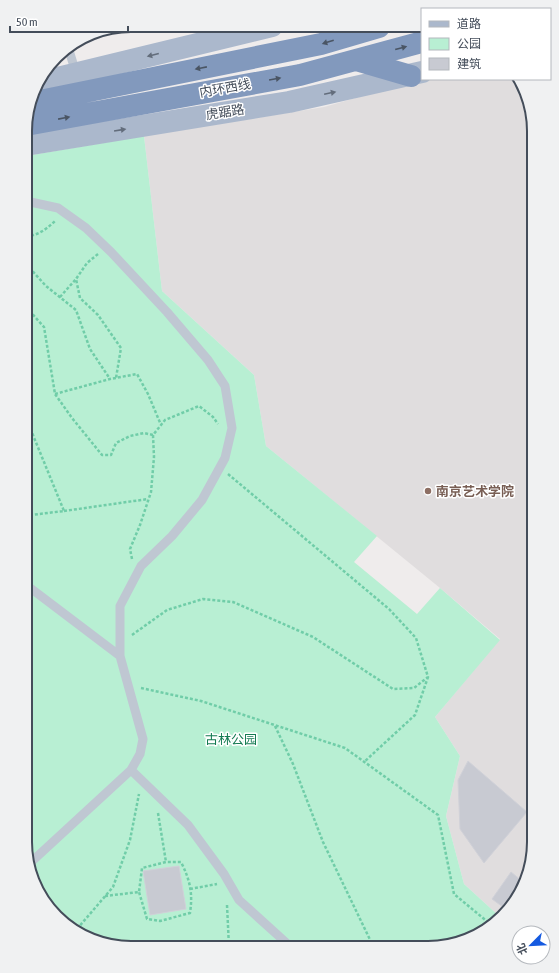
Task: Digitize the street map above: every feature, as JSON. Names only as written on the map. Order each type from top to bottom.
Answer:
[{"type":"highway","name":"内环西线","points":[[36,102],[321,44],[353,32]]},
{"type":"highway","name":"内环西线","points":[[33,124],[300,75],[421,42]]},
{"type":"highway","points":[[356,60],[416,74]]},
{"type":"main road","points":[[45,81],[248,32]]},
{"type":"main road","name":"虎踞路","points":[[32,144],[289,102],[416,74]]},
{"type":"lane","points":[[70,54],[76,74]]},
{"type":"lane","points":[[32,202],[58,208],[86,228],[106,247],[167,312],[208,360],[225,386],[232,428],[225,458],[202,500],[172,536],[140,566],[120,606],[120,656],[143,739],[140,754],[131,770],[34,860]]},
{"type":"lane","points":[[32,589],[120,656]]},
{"type":"lane","points":[[131,770],[188,824],[224,874],[227,882],[239,900],[284,941]]},
{"type":"path","points":[[32,236],[49,227],[64,212]]},
{"type":"path","points":[[60,298],[87,263],[106,247]]},
{"type":"path","points":[[32,271],[46,286],[76,310],[90,349],[110,379]]},
{"type":"path","points":[[76,279],[80,298],[98,315],[121,348],[116,378]]},
{"type":"path","points":[[32,314],[44,327],[55,394],[102,455],[111,455],[116,443],[130,436],[144,433],[153,435]]},
{"type":"path","points":[[55,394],[110,379],[137,374],[148,394],[161,425]]},
{"type":"path","points":[[135,577],[130,549],[151,492],[154,457],[153,435],[165,420],[199,406],[213,416],[229,440]]},
{"type":"path","points":[[32,433],[64,511]]},
{"type":"path","points":[[220,467],[389,609],[416,638],[428,677],[415,715],[364,762]]},
{"type":"path","points":[[32,515],[148,499]]},
{"type":"path","points":[[120,643],[167,610],[203,599],[233,602],[313,637],[393,689],[414,688],[428,677]]},
{"type":"path","points":[[128,685],[200,701],[345,748],[438,815],[454,894],[487,922]]},
{"type":"path","points":[[275,725],[293,764],[323,842],[371,941]]},
{"type":"path","points":[[79,926],[112,887],[130,840],[141,780]]},
{"type":"path","points":[[154,792],[166,862]]},
{"type":"path","points":[[166,862],[181,862],[189,878],[192,902],[190,913],[160,921],[147,918],[139,892],[142,868],[166,862]]},
{"type":"path","points":[[190,889],[227,882],[229,941]]},
{"type":"path","points":[[105,896],[139,892]]},
{"type":"shaded area","name":"南京艺术学院","points":[[421,79],[513,80],[522,99],[525,112],[527,125],[527,848],[522,874],[517,886],[507,902],[496,914],[464,884],[446,816],[460,756],[435,717],[500,639],[266,446],[254,375],[162,291],[144,136],[324,107]]},
{"type":"green space","name":"古林公园","points":[[144,136],[162,291],[254,375],[266,446],[377,536],[354,562],[417,614],[440,588],[500,640],[435,717],[460,756],[446,816],[464,884],[496,914],[478,928],[460,936],[434,941],[118,940],[99,936],[76,924],[57,907],[42,886],[37,874],[32,848],[32,155]]},
{"type":"building","points":[[468,761],[527,812],[484,863],[460,829],[458,780]]},
{"type":"building","points":[[179,866],[186,909],[150,915],[143,871]]},
{"type":"building","points":[[511,872],[520,879],[503,907],[492,899]]},
{"type":"place","name":"南京艺术学院","points":[[428,491]]}]
